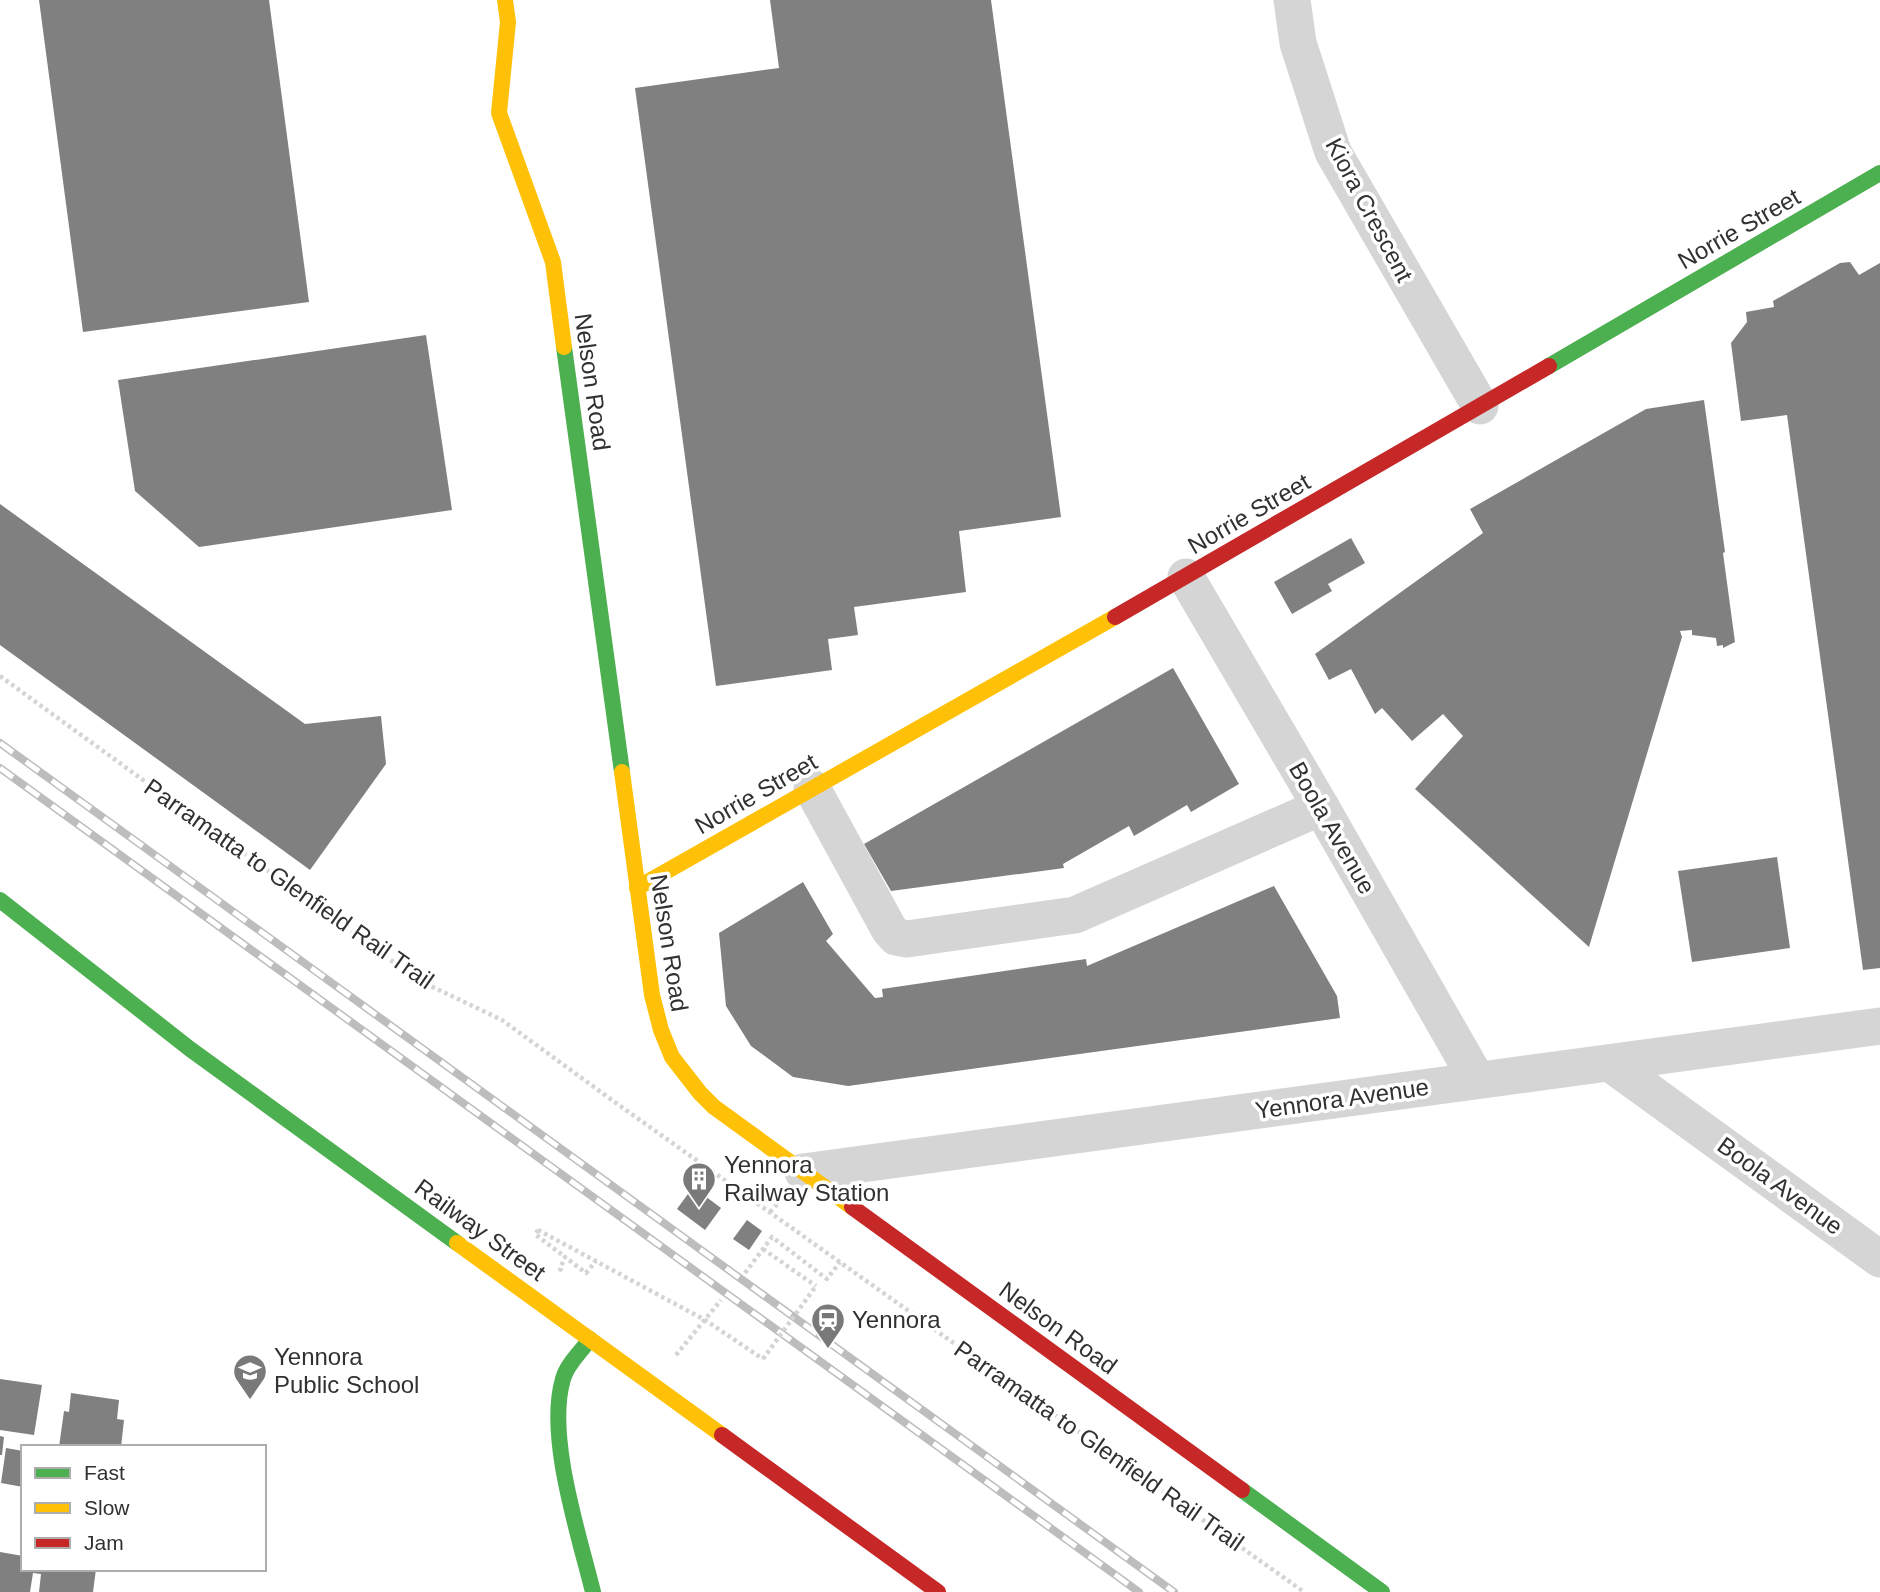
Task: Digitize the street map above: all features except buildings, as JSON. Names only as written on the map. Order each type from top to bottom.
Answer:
[{"type":"street","name":"Nelson Road","points":[[505,0],[508,22],[499,113],[553,262],[652,995],[671,1059],[690,1085],[714,1107],[1382,1592]]},
{"type":"street","name":"Kiora Crescent","points":[[1292,0],[1298,43],[1333,152],[1480,406]]},
{"type":"street","name":"Norrie Street","points":[[637,888],[1186,577],[1880,173]]},
{"type":"street","name":"Boola Avenue","points":[[1186,577],[1477,1080]]},
{"type":"street","points":[[813,788],[889,929],[896,937],[907,939],[1074,915],[1321,807]]},
{"type":"street","name":"Railway Street","points":[[0,900],[190,1049],[938,1592]]},
{"type":"street","name":"Yennora Avenue","points":[[803,1172],[1880,1026]]},
{"type":"street","name":"Boola Avenue","points":[[1611,1064],[1880,1259]]},
{"type":"street","points":[[590,1339],[564,1376],[559,1397],[561,1442],[567,1477],[593,1592]]},
{"type":"path","name":"Parramatta to Glenfield Rail Trail","points":[[0,676],[418,980],[502,1020],[1304,1592]]},
{"type":"path","points":[[596,1261],[586,1273],[534,1234],[538,1230],[596,1261],[705,1320],[763,1359],[816,1286],[763,1249]]},
{"type":"path","points":[[745,1273],[772,1237],[827,1279],[840,1262]]},
{"type":"path","points":[[560,1269],[565,1257]]},
{"type":"path","points":[[683,1348],[721,1300]]},
{"type":"railway","points":[[0,743],[1174,1592]]},
{"type":"railway","points":[[0,768],[1139,1592]]},
{"type":"traffic: fast","points":[[1549,366],[1880,173]]},
{"type":"traffic: fast","points":[[564,347],[622,772]]},
{"type":"traffic: fast","points":[[0,900],[190,1049],[457,1243]]},
{"type":"traffic: fast","points":[[590,1339],[571,1363],[563,1379],[559,1402],[559,1428],[566,1485],[593,1592]]},
{"type":"traffic: fast","points":[[1242,1490],[1382,1592]]},
{"type":"traffic: slow","points":[[505,0],[508,22],[499,113],[553,262],[564,347]]},
{"type":"traffic: slow","points":[[637,888],[1115,617]]},
{"type":"traffic: slow","points":[[622,772],[652,995],[661,1030],[672,1057],[714,1107],[852,1207]]},
{"type":"traffic: slow","points":[[457,1243],[722,1435]]},
{"type":"traffic: jam","points":[[1115,617],[1549,366]]},
{"type":"traffic: jam","points":[[852,1207],[1242,1490]]},
{"type":"traffic: jam","points":[[722,1435],[938,1592]]},
{"type":"place","name":"Yennora Railway Station","points":[[699,1209]]},
{"type":"place","name":"Yennora","points":[[828,1350]]},
{"type":"place","name":"Yennora Public School","points":[[250,1401]]}]
